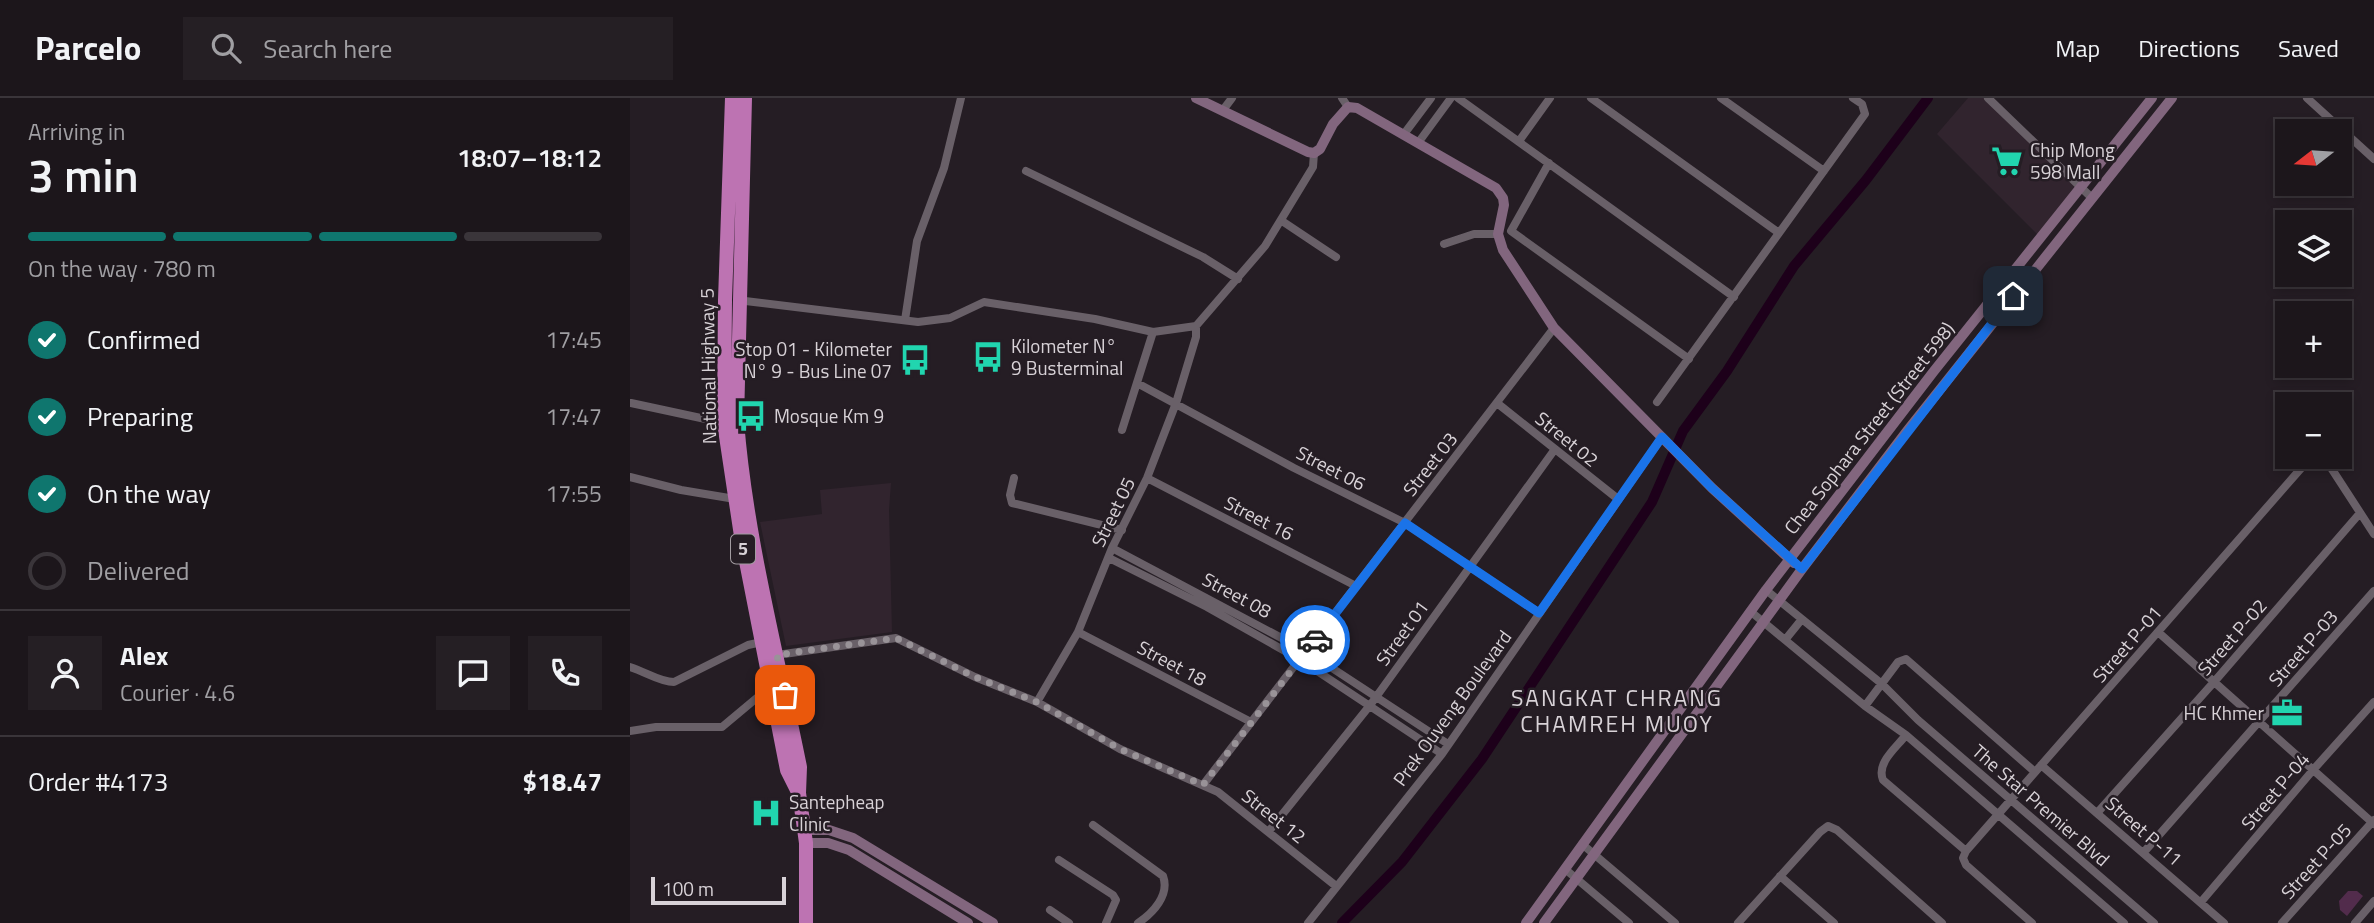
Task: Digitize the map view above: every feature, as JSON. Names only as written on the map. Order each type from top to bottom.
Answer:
[{"type":"highway","name":"National Highway 5","points":[[732,98],[732,300],[737,411],[735,499],[787,770],[799,793]]},
{"type":"highway","name":"National Highway 5","points":[[745,98],[724,423],[800,767],[799,793],[805,837],[806,923]]},
{"type":"main road","points":[[1196,98],[1314,153],[1320,149],[1345,103],[1496,188],[1504,205],[1498,234],[1503,250],[1555,328],[1712,488],[1802,569]]},
{"type":"main road","name":"Chea Sophara Street (Street 598)","points":[[1526,923],[1750,611],[1889,429],[2152,98]]},
{"type":"main road","name":"Chea Sophara Street (Street 598)","points":[[1544,923],[1762,621],[1900,439],[2172,98]]},
{"type":"main road","points":[[1889,429],[1900,439]]},
{"type":"main road","points":[[1605,813],[1617,821]]},
{"type":"main road","points":[[805,837],[829,830],[853,838],[993,923]]},
{"type":"main road","points":[[805,837],[839,846],[869,861],[968,923]]},
{"type":"main road","points":[[911,887],[918,876]]},
{"type":"street","points":[[905,320],[917,242],[944,168],[961,98]]},
{"type":"street","points":[[1223,110],[1232,98]]},
{"type":"street","points":[[1404,134],[1431,98]]},
{"type":"street","points":[[1418,143],[1451,98]]},
{"type":"street","points":[[1458,98],[1734,297]]},
{"type":"street","points":[[1519,141],[1550,98]]},
{"type":"street","points":[[1591,98],[1779,233]]},
{"type":"street","points":[[1721,98],[1824,172]]},
{"type":"street","points":[[1657,402],[1865,114],[1862,104],[1853,98]]},
{"type":"street","points":[[1988,98],[2092,198]]},
{"type":"street","points":[[2307,98],[2374,159]]},
{"type":"street","points":[[732,300],[905,320],[950,318],[984,302],[1095,319],[1153,332],[1196,326],[1238,279],[1282,221],[1312,167],[1314,153]]},
{"type":"street","points":[[1549,163],[1511,231],[1689,359]]},
{"type":"street","points":[[1026,171],[1203,257],[1238,279]]},
{"type":"street","points":[[1282,221],[1336,257]]},
{"type":"street","points":[[1444,244],[1474,234],[1498,234]]},
{"type":"street","name":"Street 05","points":[[1037,702],[1078,632],[1112,548],[1147,478],[1176,403],[1196,337],[1196,326]]},
{"type":"street","name":"Street 03","points":[[1203,785],[1555,328]]},
{"type":"street","points":[[1122,430],[1153,332]]},
{"type":"street","name":"Street 06","points":[[1137,383],[1294,468],[1405,523],[1539,613]]},
{"type":"street","points":[[631,403],[724,423]]},
{"type":"street","name":"Street 02","points":[[1497,403],[1618,499]]},
{"type":"street","name":"Prek Ouveng Boulevard","points":[[1308,923],[1442,754],[1618,499],[1664,439]]},
{"type":"street","name":"Street 01","points":[[1269,831],[1376,697],[1555,449]]},
{"type":"street","name":"Street P-01","points":[[1966,851],[2301,469]]},
{"type":"street","points":[[2332,469],[2374,534]]},
{"type":"street","points":[[630,477],[735,499]]},
{"type":"street","points":[[1014,478],[1010,495],[1012,503],[1122,530]]},
{"type":"street","name":"Street 16","points":[[1147,478],[1356,586]]},
{"type":"street","name":"Street P-02","points":[[2098,812],[2360,513]]},
{"type":"street","name":"Street 08","points":[[1112,548],[1211,598],[1306,651],[1448,744]]},
{"type":"street","points":[[1109,558],[1207,607],[1299,659],[1442,754]]},
{"type":"street","name":"The Star Premier Blvd","points":[[1766,590],[1884,682],[1908,710],[2154,923]]},
{"type":"street","name":"Street P-03","points":[[2144,852],[2374,590]]},
{"type":"street","points":[[1207,607],[1211,598]]},
{"type":"street","name":"The Star Premier Blvd","points":[[1750,611],[1865,706],[1906,735],[2124,923]]},
{"type":"street","points":[[1785,640],[1802,619]]},
{"type":"street","name":"Street 18","points":[[1078,632],[1251,722]]},
{"type":"street","points":[[2158,632],[2373,822]]},
{"type":"street","name":"Street 12","points":[[777,655],[896,638],[975,677],[1037,702],[1120,749],[1218,792],[1336,886]]},
{"type":"street","points":[[630,667],[653,674],[664,682],[674,682],[748,645],[762,642]]},
{"type":"street","name":"Street P-11","points":[[1884,682],[1898,662],[1906,659],[2038,769],[2098,812],[2224,923]]},
{"type":"street","points":[[1865,706],[1884,682]]},
{"type":"street","points":[[630,731],[656,727],[722,727],[771,686]]},
{"type":"street","name":"Street P-04","points":[[2201,902],[2374,702]]},
{"type":"street","points":[[1906,735],[1881,766],[1883,780],[1966,851],[1963,858],[1966,865],[2032,923]]},
{"type":"street","name":"Street P-05","points":[[2282,923],[2373,822]]},
{"type":"street","points":[[1093,825],[1163,876],[1165,889],[1157,906],[1138,923]]},
{"type":"street","points":[[1738,923],[1828,826],[1837,830],[1942,923]]},
{"type":"street","points":[[1582,844],[1675,923]]},
{"type":"street","points":[[1059,860],[1113,895],[1115,906],[1106,923]]},
{"type":"street","points":[[1564,869],[1629,923]]},
{"type":"street","points":[[1780,876],[1834,923]]},
{"type":"street","points":[[2355,923],[2374,901]]},
{"type":"street","points":[[1050,910],[1069,923]]},
{"type":"shaded area","name":"Chip Mong 598 Mall","points":[[1968,98],[1986,98],[2076,187],[2038,235],[1937,134]]},
{"type":"shaded area","points":[[891,483],[889,510],[892,632],[786,646],[760,522],[822,514],[820,490]]},
{"type":"shaded area","points":[[2348,891],[2357,891],[2363,896],[2347,916],[2340,910],[2339,901]]},
{"type":"waterway","points":[[1342,923],[1402,862],[1482,759],[1652,502],[1683,431],[1727,371],[1794,266],[1866,180],[1928,98]]},
{"type":"way so far","points":[[785,695],[777,655],[896,638],[975,677],[1037,702],[1120,749],[1203,785],[1315,640]]},
{"type":"place","name":"Chip Mong 598 Mall","points":[[2007,161]]},
{"type":"place","name":"Kilometer N° 9 Busterminal","points":[[988,357]]},
{"type":"place","name":"Stop 01 - Kilometer N° 9 - Bus Line 07","points":[[915,360]]},
{"type":"place","name":"Mosque Km 9","points":[[751,416]]},
{"type":"place","name":"HC Khmer","points":[[2287,713]]},
{"type":"place","name":"Santepheap Clinic","points":[[766,813]]},
{"type":"district","name":"SANGKAT CHRANG CHAMREH MUOY","points":[[1617,711]]},
{"type":"route","points":[[1315,640],[1405,523],[1539,613],[1662,437],[1712,488],[1802,569],[2013,296]]}]
